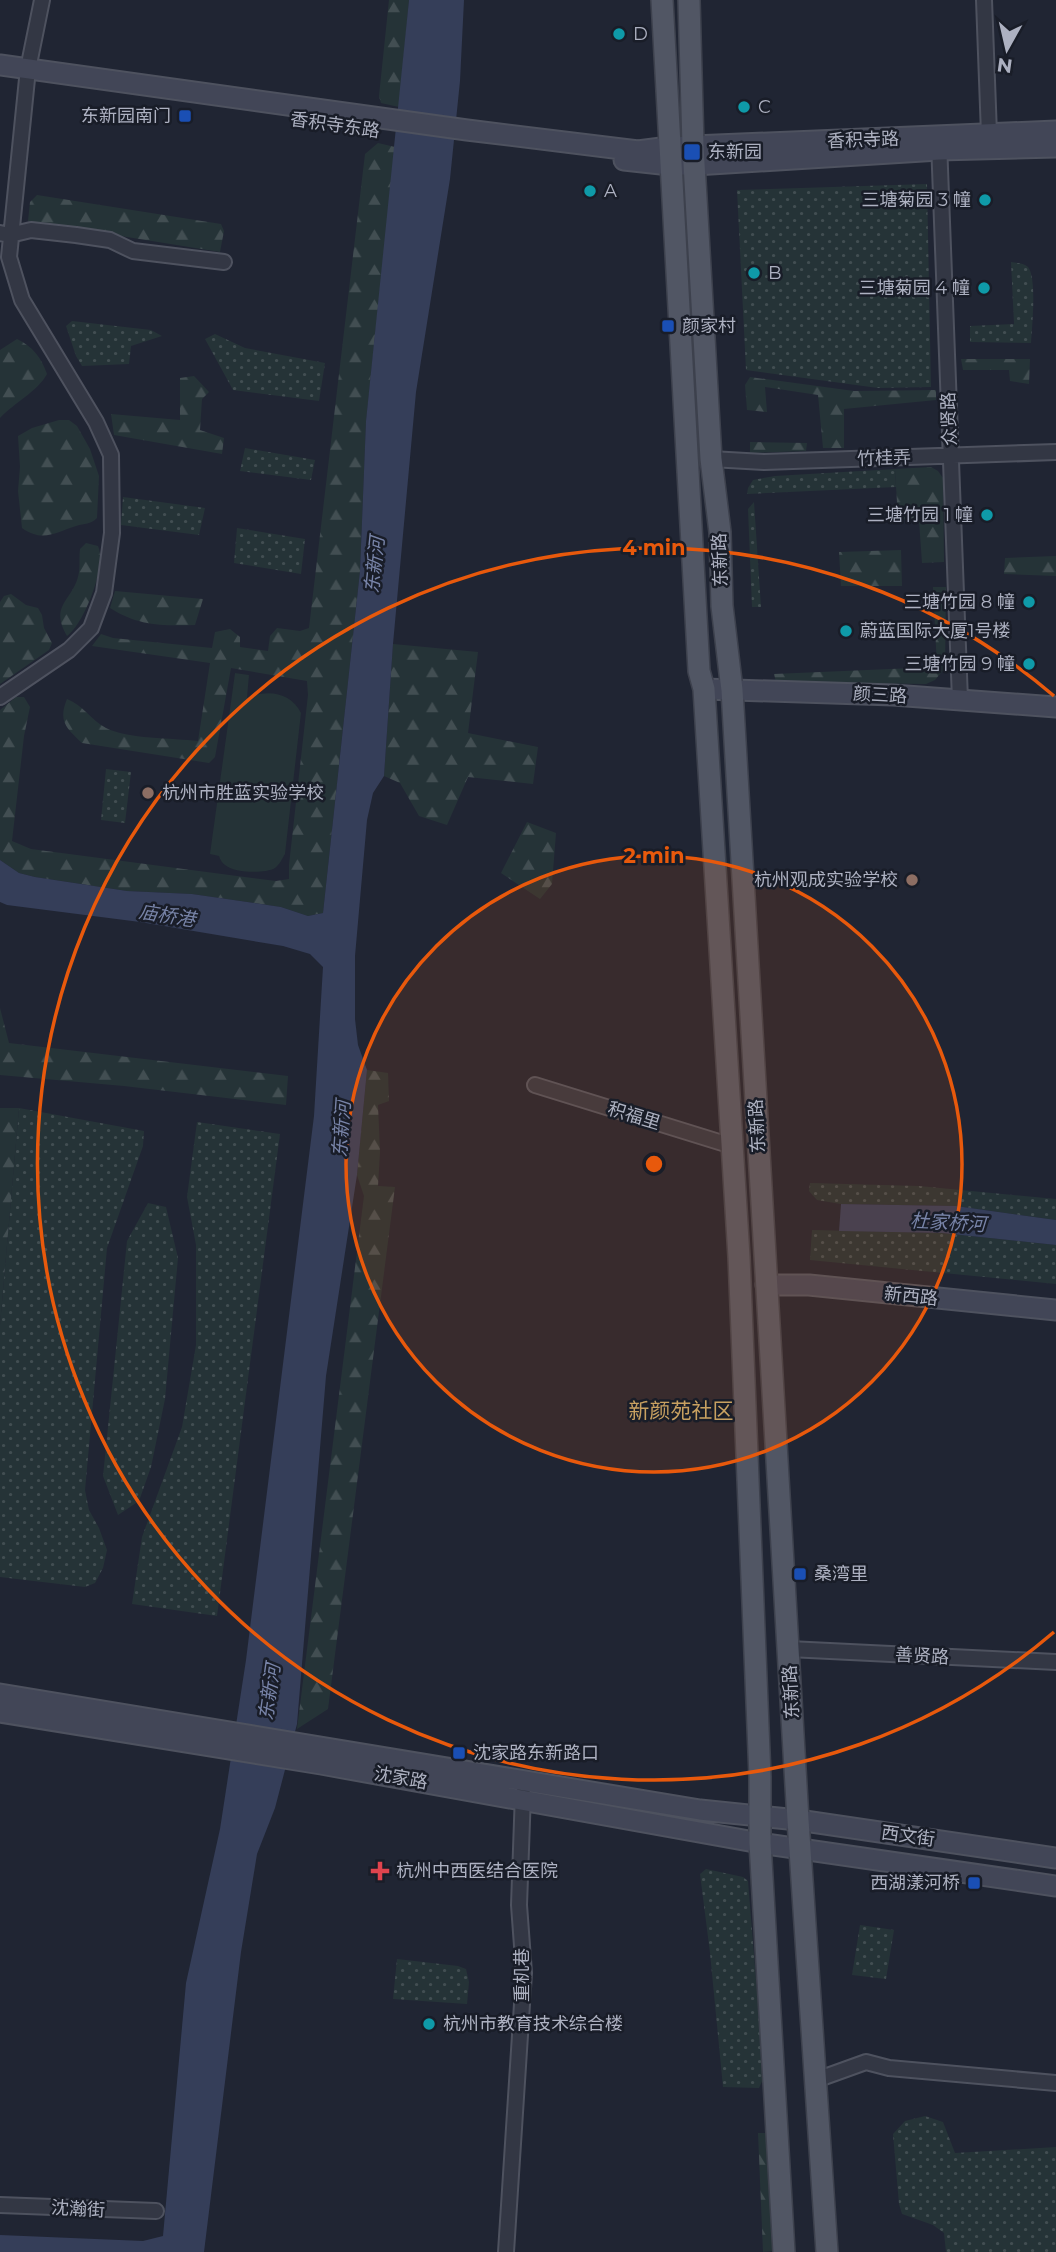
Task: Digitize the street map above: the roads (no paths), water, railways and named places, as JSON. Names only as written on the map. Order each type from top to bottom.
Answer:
[{"type":"main road","name":"东新路","points":[[662,0],[699,671],[704,689],[739,1257],[760,1843],[784,2252]]},
{"type":"main road","name":"东新路","points":[[689,0],[694,155],[711,459],[720,532],[722,606],[732,690],[798,1820],[828,2252]]},
{"type":"main road","name":"香积寺东路","points":[[0,65],[28,76]]},
{"type":"main road","name":"香积寺东路","points":[[0,78],[28,76],[476,138],[670,156]]},
{"type":"main road","name":"香积寺路","points":[[939,144],[989,134],[1056,131]]},
{"type":"main road","name":"香积寺路","points":[[670,156],[939,144],[1056,147]]},
{"type":"main road","name":"颜三路","points":[[704,689],[893,695],[1056,707]]},
{"type":"main road","name":"新西路","points":[[766,1284],[809,1285],[1056,1310]]},
{"type":"main road","name":"沈家路","points":[[0,1694],[225,1740]]},
{"type":"main road","name":"沈家路","points":[[0,1712],[225,1740],[311,1754],[524,1791],[760,1843],[801,1849]]},
{"type":"main road","name":"沈家路","points":[[524,1791],[761,1816]]},
{"type":"main road","name":"西文街","points":[[761,1816],[1056,1857]]},
{"type":"main road","name":"西文街","points":[[801,1849],[1056,1886]]},
{"type":"street","points":[[0,697],[69,650],[91,628],[104,593],[112,533],[111,455],[96,422],[22,300],[5,234],[42,0]]},
{"type":"street","points":[[984,0],[989,134]]},
{"type":"street","name":"众贤路","points":[[939,144],[960,700]]},
{"type":"street","points":[[5,234],[31,230],[76,235],[110,240],[133,251],[224,262]]},
{"type":"street","name":"竹桂弄","points":[[711,459],[764,462],[1056,452]]},
{"type":"street","name":"积福里","points":[[535,1085],[732,1146]]},
{"type":"street","name":"善贤路","points":[[789,1649],[1056,1662]]},
{"type":"street","name":"重机巷","points":[[506,2252],[524,1973],[519,1905],[524,1791]]},
{"type":"street","points":[[816,2080],[866,2062],[889,2068],[1056,2083]]},
{"type":"street","name":"沈瀚街","points":[[0,2205],[156,2211]]},
{"type":"water","points":[[409,0],[464,0],[460,81],[450,179],[416,392],[384,776],[373,793],[367,820],[355,956],[355,1019],[358,1045],[367,1070],[357,1175],[326,1376],[297,1724],[275,1808],[257,1854],[241,1952],[204,2252],[0,2252],[0,2235],[143,2241],[163,2236],[186,1983],[220,1829],[246,1660],[314,1116],[323,967],[310,954],[283,946],[140,922],[7,905],[0,902],[0,860],[19,873],[35,877],[127,891],[192,894],[281,907],[308,916],[323,913],[360,571],[366,421]]},
{"type":"water","name":"杜家桥河","points":[[841,1204],[956,1206],[1056,1220],[1056,1245],[942,1233],[839,1231]]},
{"type":"place","name":"D","points":[[619,34]]},
{"type":"place","name":"C","points":[[744,107]]},
{"type":"place","name":"东新园南门","points":[[185,116]]},
{"type":"place","name":"东新园","points":[[692,152]]},
{"type":"place","name":"A","points":[[590,191]]},
{"type":"place","name":"三塘菊园 3 幢","points":[[985,200]]},
{"type":"place","name":"B","points":[[754,273]]},
{"type":"place","name":"三塘菊园 4 幢","points":[[984,288]]},
{"type":"place","name":"颜家村","points":[[668,326]]},
{"type":"place","name":"三塘竹园 1 幢","points":[[987,515]]},
{"type":"place","name":"三塘竹园 8 幢","points":[[1029,602]]},
{"type":"place","name":"蔚蓝国际大厦1号楼","points":[[846,631]]},
{"type":"place","name":"三塘竹园 9 幢","points":[[1029,664]]},
{"type":"place","name":"杭州市胜蓝实验学校","points":[[148,793]]},
{"type":"place","name":"杭州观成实验学校","points":[[912,880]]},
{"type":"place","name":"桑湾里","points":[[800,1574]]},
{"type":"place","name":"沈家路东新路口","points":[[459,1753]]},
{"type":"place","name":"杭州中西医结合医院","points":[[380,1871]]},
{"type":"place","name":"西湖漾河桥","points":[[974,1883]]},
{"type":"place","name":"杭州市教育技术综合楼","points":[[429,2024]]},
{"type":"district","name":"新颜苑社区","points":[[681,1411]]},
{"type":"water label","name":"东新河","points":[[374,565]]},
{"type":"water label","name":"庙桥港","points":[[167,915]]},
{"type":"water label","name":"东新河","points":[[341,1129]]},
{"type":"water label","name":"东新河","points":[[269,1692]]}]
